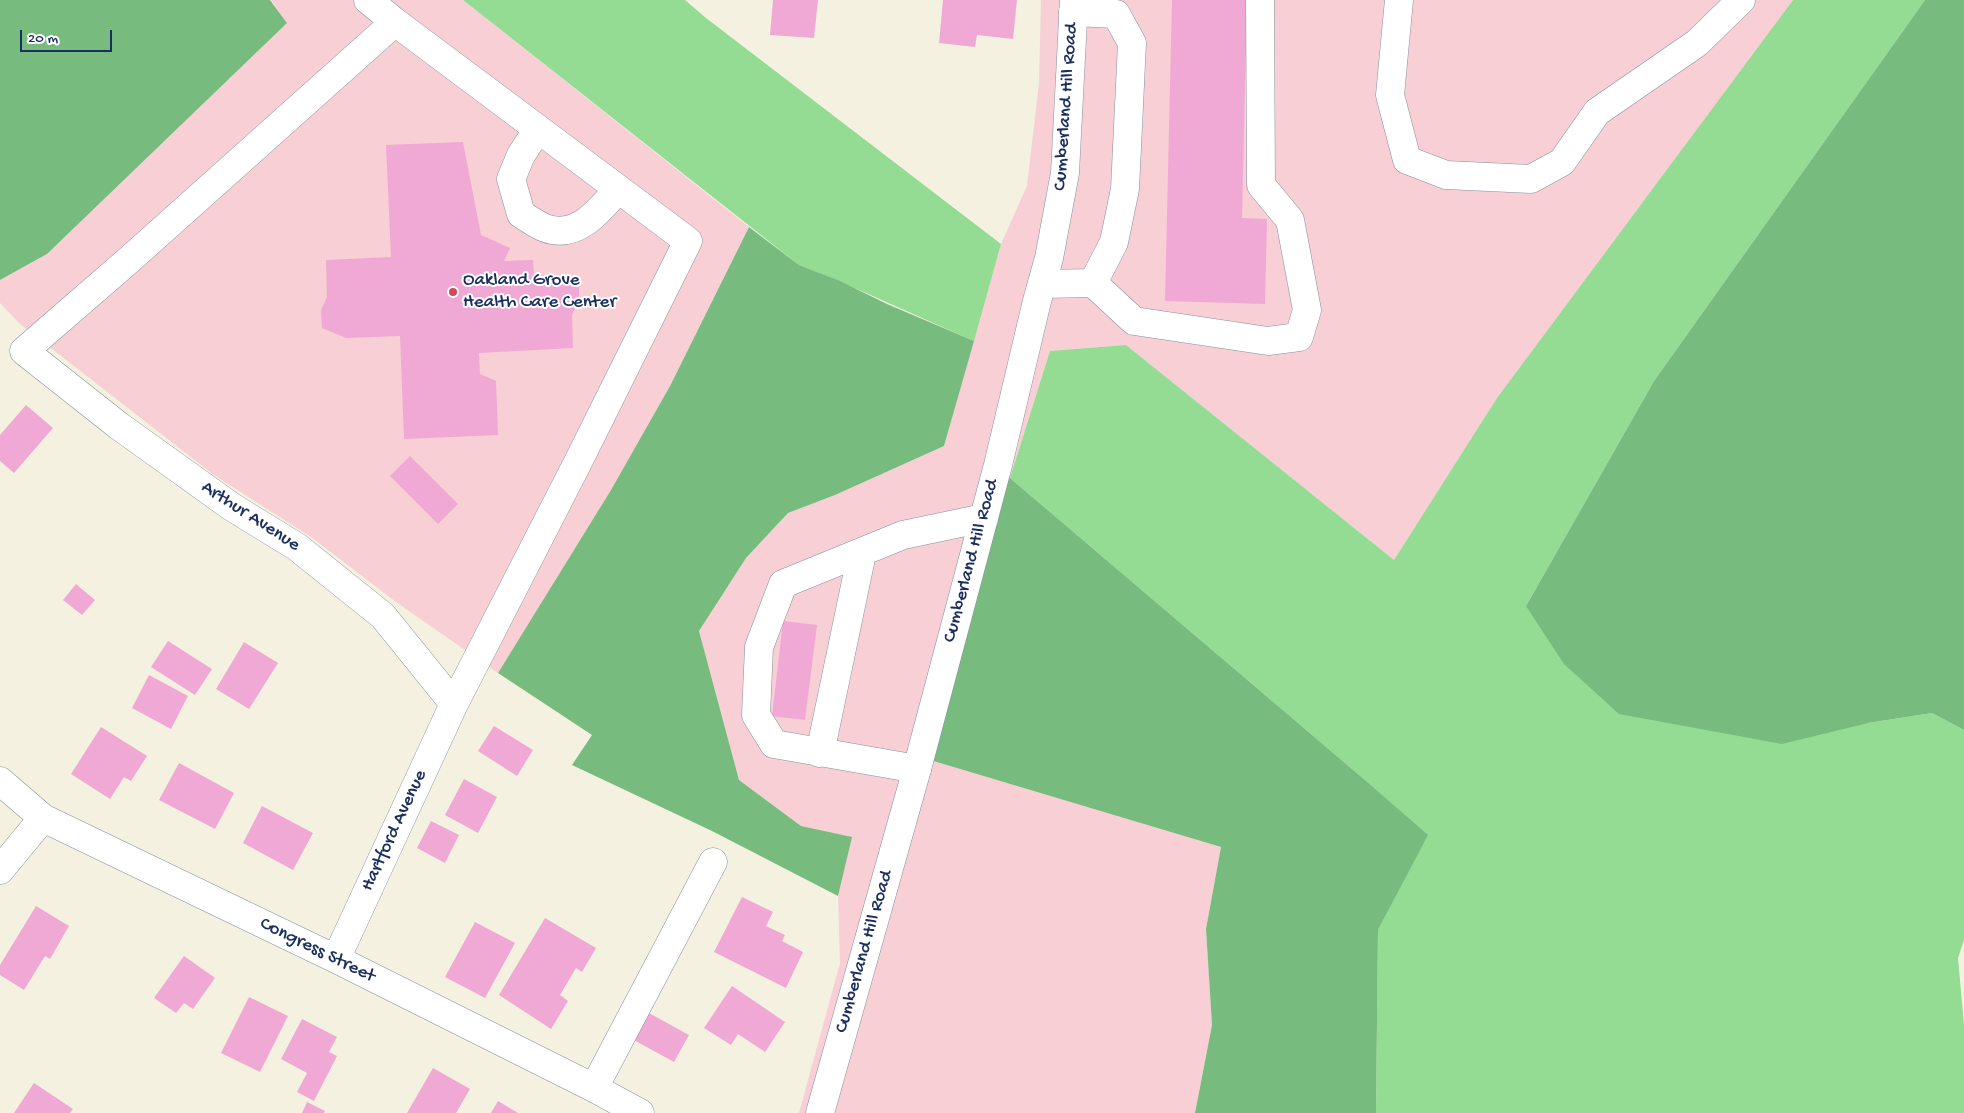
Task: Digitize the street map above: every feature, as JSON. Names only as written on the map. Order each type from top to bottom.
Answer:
[{"type":"street","points":[[368,0],[618,189],[596,215],[571,231],[546,229],[522,214],[511,179],[521,155],[538,129]]},
{"type":"street","points":[[1042,284],[1093,283],[1134,320],[1268,341],[1299,336],[1307,310],[1290,220],[1262,185],[1260,0]]},
{"type":"street","points":[[1399,0],[1390,95],[1407,160],[1446,175],[1531,179],[1562,162],[1597,112],[1697,43],[1741,0]]},
{"type":"street","points":[[1073,6],[1119,7],[1132,43],[1125,189],[1114,242],[1093,283]]},
{"type":"street","name":"Cumberland Hill Road","points":[[820,1113],[917,769],[984,518],[1049,258],[1065,173],[1073,6]]},
{"type":"street","name":"Arthur Avenue","points":[[395,22],[24,351],[119,426],[232,508],[297,547],[383,616],[454,704]]},
{"type":"street","name":"Hartford Avenue","points":[[336,959],[454,704],[578,462],[688,241],[618,189]]},
{"type":"street","points":[[917,769],[774,744],[756,716],[759,647],[783,584],[903,536],[984,518]]},
{"type":"street","points":[[820,753],[862,553]]},
{"type":"street","name":"Congress Street","points":[[0,781],[43,818],[336,959],[594,1088],[640,1113]]},
{"type":"street","points":[[0,870],[43,818]]},
{"type":"street","points":[[594,1088],[713,862]]},
{"type":"shaded area","points":[[271,0],[463,0],[749,227],[670,386],[611,490],[498,673],[396,602],[311,537],[214,475],[20,324],[0,303],[0,280],[47,254],[287,23]]},
{"type":"shaded area","points":[[1041,0],[1793,0],[1497,398],[1394,560],[1126,345],[1050,351],[1010,478],[997,464],[930,760],[1221,847],[1206,929],[1212,1025],[1195,1113],[799,1113],[840,963],[838,896],[851,837],[801,826],[739,780],[699,631],[746,558],[788,513],[835,495],[944,446],[1001,244],[1027,186],[1039,83]]},
{"type":"green space","points":[[0,0],[270,0],[287,23],[47,254],[0,280]]},
{"type":"green space","points":[[463,0],[685,0],[1001,244],[974,341],[799,265]]},
{"type":"green space","points":[[1793,0],[1925,0],[1654,381],[1526,606],[1868,723],[1932,713],[1964,730],[1964,940],[1958,958],[1964,1025],[1964,1113],[1376,1113],[1378,930],[1427,835],[1010,478],[1050,351],[1126,345],[1394,560],[1497,398]]},
{"type":"green space","points":[[1925,0],[1964,0],[1964,730],[1932,713],[1868,723],[1782,744],[1619,714],[1564,664],[1526,606],[1654,381]]},
{"type":"green space","points":[[749,227],[799,265],[840,281],[887,304],[974,341],[944,446],[835,495],[788,513],[746,558],[699,631],[739,780],[801,826],[852,837],[838,896],[712,831],[572,765],[592,735],[498,673],[611,490],[670,386]]},
{"type":"green space","points":[[997,463],[1010,478],[1428,835],[1378,930],[1376,1113],[1195,1113],[1212,1025],[1206,929],[1221,847],[930,760]]},
{"type":"building","points":[[773,0],[818,0],[814,38],[770,35]]},
{"type":"building","points":[[943,0],[1017,0],[1013,39],[977,35],[975,47],[939,43]]},
{"type":"building","points":[[1172,0],[1247,0],[1242,218],[1267,219],[1265,304],[1165,301]]},
{"type":"building","name":"Oakland Grove Health Care Center","points":[[463,142],[481,235],[510,248],[504,261],[533,260],[534,276],[553,275],[579,287],[579,299],[572,315],[573,348],[479,353],[480,374],[496,381],[498,435],[404,439],[400,336],[346,338],[322,328],[321,310],[327,297],[326,260],[391,257],[386,145]]},
{"type":"building","points":[[26,405],[53,428],[14,473],[0,461],[0,435]]},
{"type":"building","points":[[410,456],[458,504],[438,524],[390,476]]},
{"type":"building","points":[[76,584],[95,600],[82,615],[63,600]]},
{"type":"building","points":[[783,621],[817,625],[805,720],[772,716]]},
{"type":"building","points":[[168,641],[212,669],[195,695],[151,667]]},
{"type":"building","points":[[244,642],[278,663],[249,709],[216,689]]},
{"type":"building","points":[[149,675],[188,696],[171,729],[132,708]]},
{"type":"building","points":[[494,726],[533,750],[517,776],[478,751]]},
{"type":"building","points":[[101,727],[147,756],[131,781],[124,777],[110,799],[71,774]]},
{"type":"building","points":[[179,763],[234,793],[215,829],[159,800]]},
{"type":"building","points":[[464,779],[497,797],[478,833],[445,815]]},
{"type":"building","points":[[262,806],[313,833],[293,870],[243,843]]},
{"type":"building","points":[[431,821],[459,835],[445,863],[417,848]]},
{"type":"building","points":[[742,897],[773,912],[766,926],[785,935],[782,941],[803,952],[786,988],[714,952]]},
{"type":"building","points":[[36,906],[69,926],[50,959],[45,956],[24,990],[0,975],[0,965]]},
{"type":"building","points":[[545,918],[596,948],[582,972],[576,968],[560,995],[568,1001],[551,1029],[499,995]]},
{"type":"building","points":[[475,922],[515,943],[485,998],[445,977]]},
{"type":"building","points":[[184,956],[215,978],[193,1009],[184,1003],[176,1013],[154,998]]},
{"type":"building","points":[[732,986],[785,1022],[765,1052],[738,1034],[731,1045],[704,1028]]},
{"type":"building","points":[[249,997],[288,1016],[260,1072],[221,1053]]},
{"type":"building","points":[[647,1012],[689,1035],[674,1062],[632,1039]]},
{"type":"building","points":[[302,1019],[337,1037],[329,1052],[337,1056],[314,1101],[297,1092],[307,1073],[281,1059]]},
{"type":"building","points":[[433,1068],[470,1089],[456,1113],[407,1113]]},
{"type":"building","points":[[34,1083],[73,1109],[70,1113],[14,1113]]},
{"type":"building","points":[[498,1101],[518,1113],[491,1113]]},
{"type":"building","points":[[307,1102],[325,1111],[324,1113],[302,1113]]},
{"type":"place","name":"Oakland Grove Health Care Center","points":[[453,292]]}]
